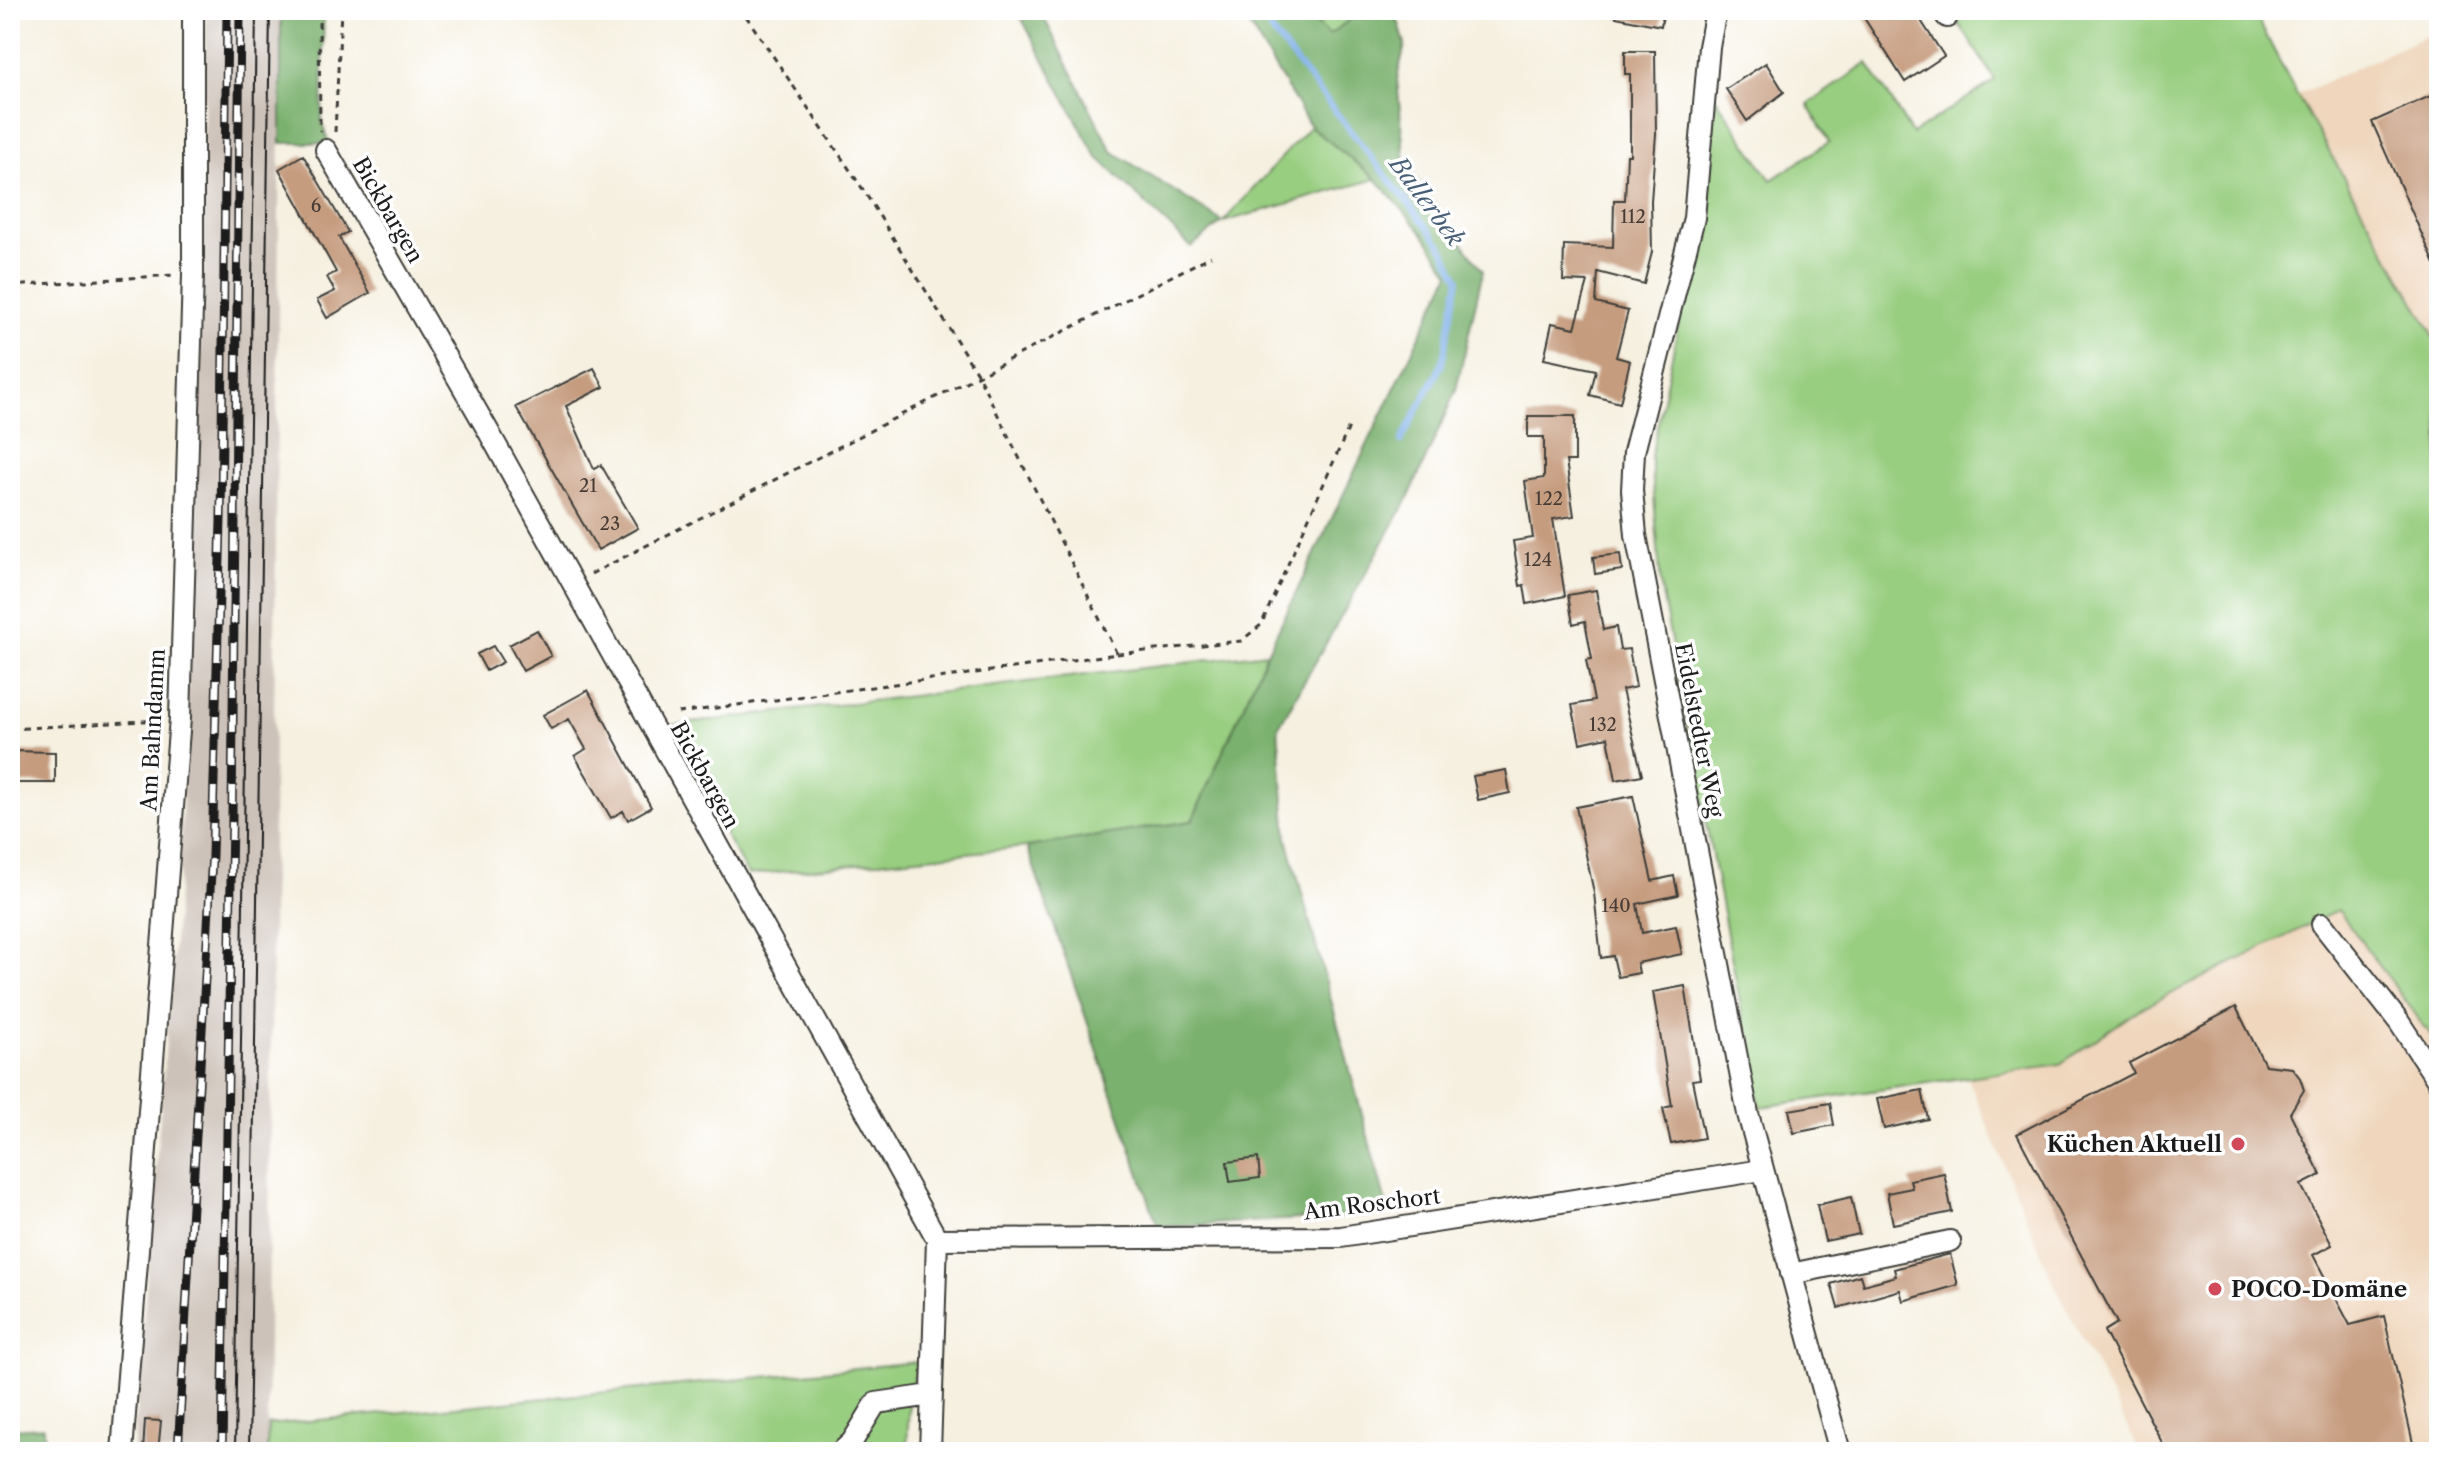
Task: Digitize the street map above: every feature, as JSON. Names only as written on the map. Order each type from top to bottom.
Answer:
[{"type":"street","name":"Am Bahndamm","points":[[122,1452],[180,718],[193,274],[193,10]]},
{"type":"street","name":"Eidelstedter Weg","points":[[1716,10],[1709,47],[1694,218],[1634,452],[1632,490],[1636,535],[1762,1170],[1840,1452]]},
{"type":"street","name":"Bickbargen","points":[[326,150],[937,1239]]},
{"type":"street","points":[[2322,924],[2399,1022],[2439,1083]]},
{"type":"street","name":"Am Roschort","points":[[937,1239],[1341,1237],[1762,1170]]},
{"type":"street","points":[[930,1452],[937,1239]]},
{"type":"street","points":[[1791,1274],[1950,1241]]},
{"type":"street","points":[[841,1452],[852,1442],[876,1403],[931,1395]]},
{"type":"path","points":[[318,125],[319,10]]},
{"type":"path","points":[[326,150],[336,130],[341,10]]},
{"type":"path","points":[[742,10],[864,191],[978,375],[1117,654]]},
{"type":"path","points":[[572,584],[1211,256]]},
{"type":"path","points":[[10,286],[193,274]]},
{"type":"path","points":[[678,713],[1117,654],[1241,641],[1261,625],[1349,427]]},
{"type":"path","points":[[10,729],[180,718]]},
{"type":"shaded area","points":[[206,10],[281,10],[267,1452],[133,1452],[180,868],[201,308]]},
{"type":"shaded area","points":[[2439,30],[2439,345],[2297,95]]},
{"type":"shaded area","points":[[2338,910],[2439,1046],[2439,1452],[2140,1452],[2052,1280],[1967,1076],[2060,1064],[2140,1009]]},
{"type":"green space","points":[[281,10],[324,10],[322,123],[329,143],[281,143]]},
{"type":"green space","points":[[1017,10],[1040,10],[1112,151],[1223,222],[1191,247],[1096,156]]},
{"type":"green space","points":[[1240,10],[1303,10],[1329,35],[1363,10],[1395,10],[1405,44],[1397,79],[1405,163],[1483,271],[1456,390],[1409,497],[1278,728],[1287,838],[1389,1214],[1158,1227],[1027,847],[1192,821],[1267,653],[1450,273],[1422,232],[1376,179],[1310,126]]},
{"type":"green space","points":[[1303,10],[1363,10],[1329,35]]},
{"type":"green space","points":[[1950,10],[2253,10],[2297,95],[2439,345],[2439,1046],[2338,910],[2140,1009],[2060,1064],[1760,1107],[1661,588],[1651,457],[1707,188],[1716,98],[1771,180],[1829,142],[1808,104],[1868,63],[1912,134],[1995,80]]},
{"type":"green space","points":[[1310,126],[1376,179],[1223,222]]},
{"type":"green space","points":[[1267,653],[1192,821],[1027,847],[748,875],[664,726]]},
{"type":"green space","points":[[918,1362],[909,1398],[907,1452],[267,1452],[268,1425]]},
{"type":"green space","points":[[44,1427],[45,1452],[10,1452],[10,1429]]},
{"type":"building","points":[[1617,10],[1664,10],[1661,26],[1616,17]]},
{"type":"building","points":[[1859,10],[1914,10],[1944,56],[1905,82]]},
{"type":"building","points":[[1625,51],[1655,51],[1656,134],[1651,201],[1652,252],[1644,284],[1598,272],[1596,303],[1628,311],[1616,357],[1630,361],[1620,403],[1590,395],[1596,370],[1544,359],[1552,323],[1575,328],[1588,282],[1563,281],[1564,245],[1613,247],[1614,200],[1625,200],[1627,155],[1630,155],[1630,74],[1625,74]]},
{"type":"building","points":[[1766,63],[1784,92],[1747,121],[1726,89]]},
{"type":"building","points":[[2439,92],[2439,273],[2372,122]]},
{"type":"building","points":[[303,155],[348,232],[339,237],[370,293],[327,318],[317,300],[335,291],[327,277],[336,272],[279,169]]},
{"type":"building","points":[[594,368],[604,387],[566,406],[594,469],[601,465],[638,528],[598,550],[516,407]]},
{"type":"building","points":[[1528,416],[1575,416],[1575,461],[1566,461],[1574,516],[1553,519],[1565,596],[1527,604],[1524,585],[1520,586],[1513,541],[1533,538],[1525,481],[1544,478],[1544,437],[1528,437]]},
{"type":"building","points":[[1620,554],[1622,570],[1595,574],[1593,557]]},
{"type":"building","points":[[1596,590],[1603,630],[1616,627],[1620,650],[1629,649],[1636,687],[1622,690],[1642,775],[1616,780],[1608,737],[1580,743],[1572,705],[1594,701],[1586,660],[1592,659],[1585,621],[1573,624],[1568,595]]},
{"type":"building","points":[[537,630],[551,656],[523,671],[509,645]]},
{"type":"building","points":[[493,646],[503,662],[486,671],[477,654]]},
{"type":"building","points":[[588,690],[651,807],[628,820],[623,811],[611,818],[575,756],[586,749],[569,719],[551,729],[543,715]]},
{"type":"building","points":[[10,751],[55,752],[55,783],[10,783]]},
{"type":"building","points":[[1506,770],[1510,793],[1478,800],[1473,776]]},
{"type":"building","points":[[1633,796],[1652,881],[1674,876],[1678,895],[1637,904],[1642,933],[1676,926],[1682,954],[1637,963],[1639,973],[1618,977],[1613,956],[1601,958],[1594,893],[1576,807]]},
{"type":"building","points":[[1685,986],[1700,1079],[1692,1080],[1704,1138],[1671,1144],[1663,1108],[1672,1106],[1653,992]]},
{"type":"building","name":"POCO-Domäne","points":[[2236,1007],[2265,1065],[2292,1068],[2300,1078],[2304,1090],[2290,1113],[2321,1175],[2301,1185],[2332,1245],[2313,1255],[2350,1325],[2384,1316],[2415,1452],[2167,1452],[2104,1331],[2117,1323],[2017,1134],[2134,1073],[2129,1063]]},
{"type":"building","points":[[1922,1090],[1928,1119],[1884,1129],[1877,1099]]},
{"type":"building","points":[[1830,1103],[1834,1125],[1794,1133],[1789,1110]]},
{"type":"building","points":[[1258,1158],[1260,1178],[1230,1182],[1227,1162]]},
{"type":"building","points":[[1944,1173],[1952,1212],[1893,1224],[1887,1193],[1912,1188],[1910,1180]]},
{"type":"building","points":[[1851,1197],[1859,1234],[1825,1241],[1817,1205]]},
{"type":"building","points":[[1950,1254],[1958,1285],[1903,1301],[1900,1290],[1838,1308],[1831,1284],[1860,1275],[1863,1285],[1896,1276],[1894,1269]]},
{"type":"building","points":[[145,1420],[161,1421],[158,1452],[143,1452]]},
{"type":"waterway","name":"Ballerbek","points":[[1255,10],[1441,245],[1459,279],[1442,364],[1401,441]]},
{"type":"tram line","points":[[235,1452],[256,10]]},
{"type":"tram line","points":[[249,1452],[270,10]]},
{"type":"railway","points":[[178,1452],[212,855],[221,520],[227,10]]},
{"type":"railway","points":[[222,1452],[240,10]]},
{"type":"place","name":"Küchen Aktuell","points":[[2238,1144]]},
{"type":"place","name":"POCO-Domäne","points":[[2215,1289]]}]
